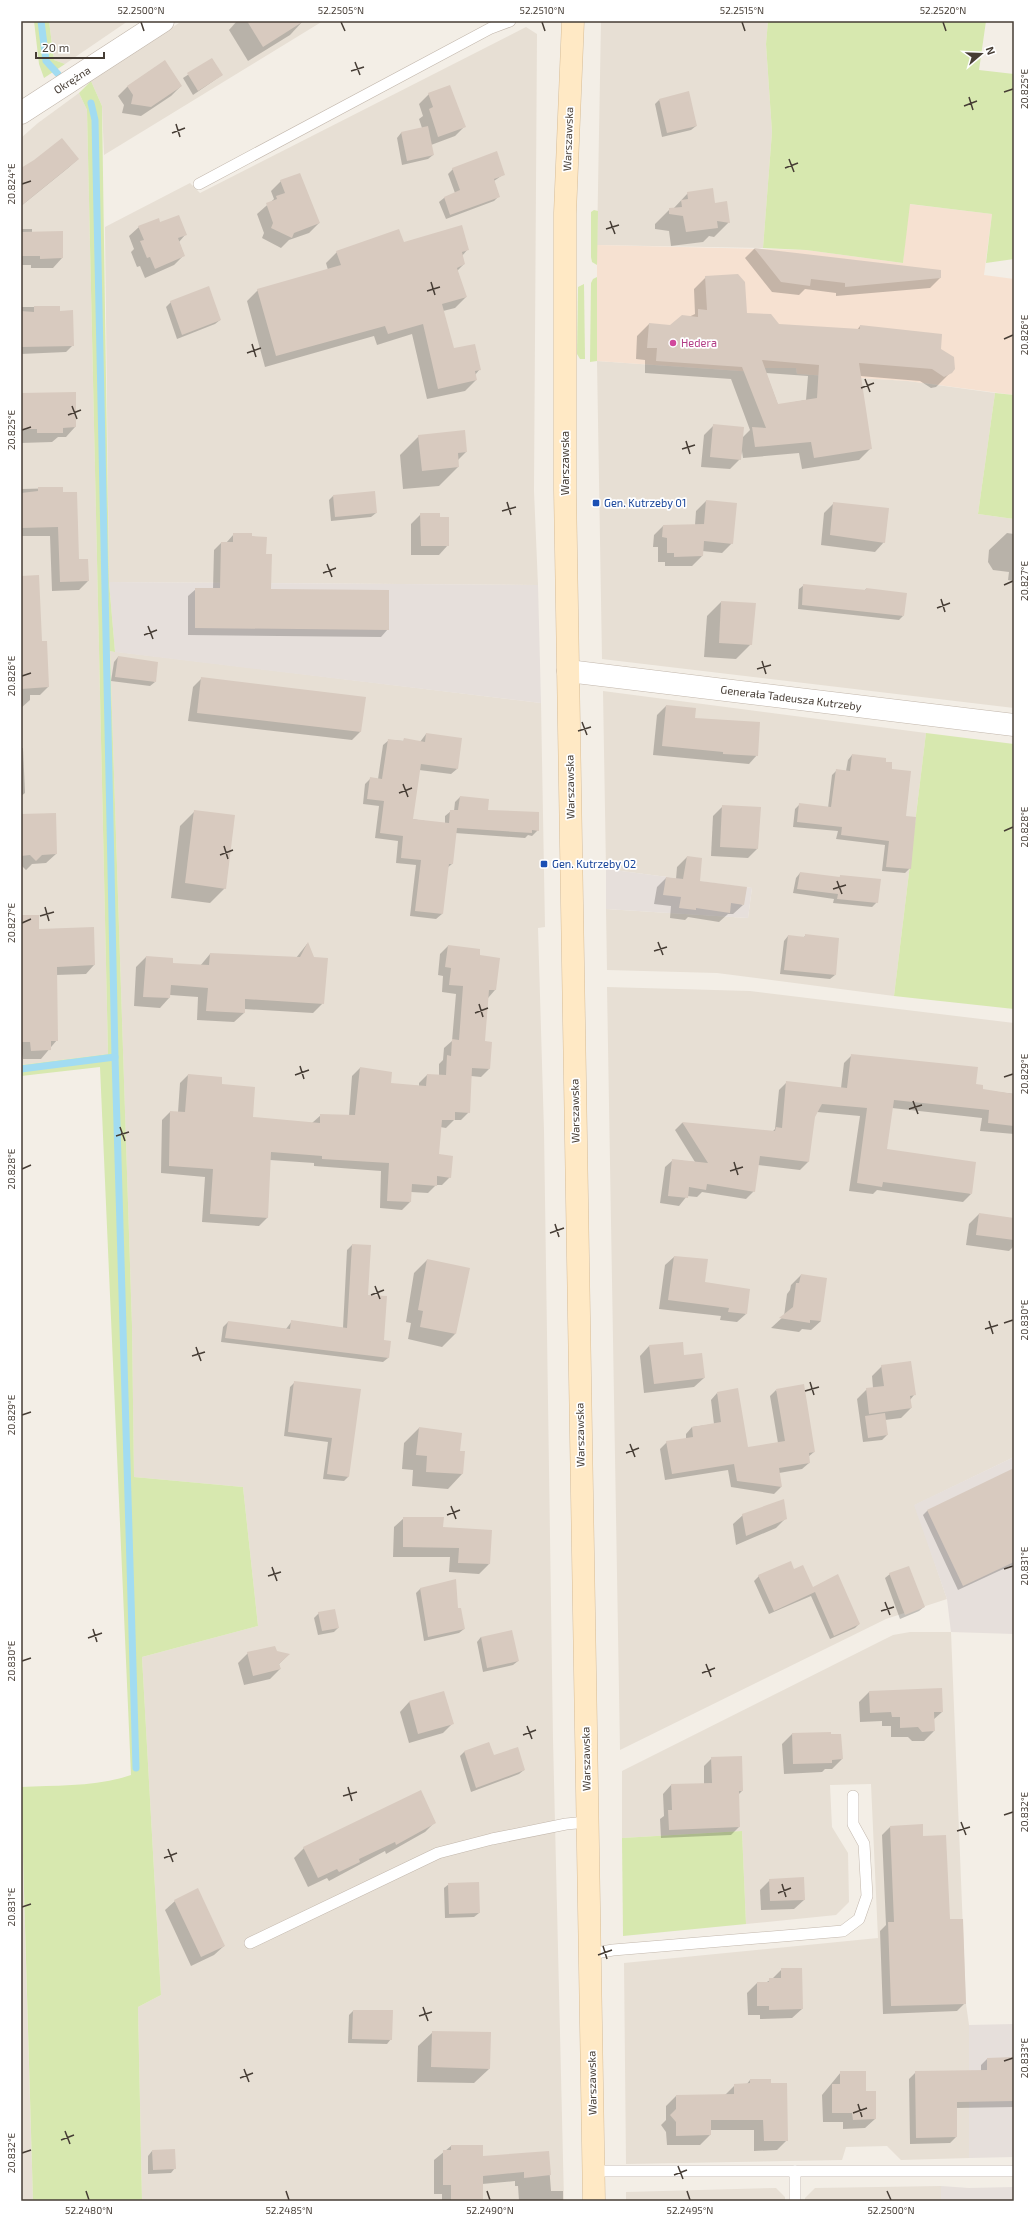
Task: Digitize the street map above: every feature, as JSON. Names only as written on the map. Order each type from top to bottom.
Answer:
[{"type":"main road","name":"Warszawska","points":[[573,21],[564,220],[565,490],[594,2201]]},
{"type":"street","name":"Okrężna","points":[[21,113],[163,21]]},
{"type":"street","name":"Generała Tadeusza Kutrzeby","points":[[568,671],[1014,725]]},
{"type":"lane","points":[[199,184],[491,28],[510,21]]},
{"type":"lane","points":[[590,1954],[613,1950],[843,1931],[859,1919],[867,1896],[864,1844],[853,1824],[853,1796]]},
{"type":"lane","points":[[250,1943],[438,1853],[551,1827],[587,1822]]},
{"type":"lane","points":[[594,2171],[1014,2171]]},
{"type":"lane","points":[[795,2171],[795,2201]]},
{"type":"shaded area","points":[[49,21],[128,21],[65,64],[54,60]]},
{"type":"shaded area","points":[[182,21],[323,21],[104,155],[102,106],[91,81]]},
{"type":"shaded area","points":[[601,21],[768,21],[766,44],[772,132],[763,248],[597,245]]},
{"type":"shaded area","points":[[526,27],[537,34],[534,491],[538,585],[109,582],[105,227],[190,183],[200,193]]},
{"type":"shaded area","points":[[79,93],[87,110],[108,1054],[21,1065],[21,138],[38,123]]},
{"type":"shaded area","points":[[909,204],[992,214],[984,275],[1014,279],[1014,395],[908,381],[797,374],[796,368],[765,368],[755,372],[597,361],[597,245],[806,250],[903,263]]},
{"type":"shaded area","points":[[597,361],[755,372],[765,368],[796,368],[797,374],[908,381],[995,393],[978,514],[1014,519],[1014,708],[602,659]]},
{"type":"shaded area","points":[[109,582],[538,585],[541,703],[115,652]]},
{"type":"shaded area","points":[[110,651],[541,703],[545,927],[538,928],[544,1131],[553,1739],[564,2201],[142,2201],[138,2007],[161,1995],[142,1657],[258,1626],[243,1487],[134,1477],[132,1326]]},
{"type":"shaded area","points":[[603,691],[926,733],[894,996],[717,973],[607,970],[606,909],[748,918],[752,888],[606,869]]},
{"type":"shaded area","points":[[606,869],[752,888],[748,918],[606,909]]},
{"type":"shaded area","points":[[607,987],[750,991],[1014,1023],[1014,1457],[915,1505],[947,1599],[886,1619],[620,1750]]},
{"type":"shaded area","points":[[1014,1457],[1014,1634],[951,1632],[947,1599],[914,1505]]},
{"type":"shaded area","points":[[910,1632],[951,1632],[966,2004],[969,2025],[969,2158],[901,2160],[887,2146],[846,2147],[842,2160],[626,2164],[624,1963],[878,1938],[871,1784],[830,1785],[832,1827],[848,1853],[849,1902],[836,1915],[746,1924],[742,1831],[622,1838],[622,1771],[893,1635]]},
{"type":"shaded area","points":[[21,1796],[33,2201],[21,2201]]},
{"type":"shaded area","points":[[1014,2024],[1014,2157],[969,2158],[969,2025]]},
{"type":"shaded area","points":[[941,2186],[941,2201],[805,2201],[805,2198],[815,2188]]},
{"type":"shaded area","points":[[941,2186],[969,2188],[1014,2187],[1014,2201],[941,2201]]},
{"type":"shaded area","points":[[776,2188],[785,2197],[785,2201],[626,2201],[626,2192]]},
{"type":"green space","points":[[34,21],[49,21],[54,60],[65,64],[44,78],[39,64]]},
{"type":"green space","points":[[768,21],[986,21],[979,70],[1014,74],[1014,259],[986,263],[992,214],[910,204],[903,263],[806,250],[763,248],[772,132],[766,44]]},
{"type":"green space","points":[[91,81],[102,106],[109,582],[115,652],[110,651],[132,1326],[134,1477],[243,1487],[258,1626],[142,1657],[161,1995],[138,2007],[142,2201],[33,2201],[21,1787],[91,1784],[131,1775],[100,1067],[21,1076],[21,1065],[108,1054],[87,110],[79,93]]},
{"type":"green space","points":[[594,210],[598,211],[597,265],[592,262],[591,257],[591,212]]},
{"type":"green space","points":[[597,277],[597,361],[590,362],[591,283],[593,279]]},
{"type":"green space","points":[[584,284],[585,359],[580,359],[577,354],[578,287]]},
{"type":"green space","points":[[995,393],[1014,395],[1014,519],[978,514]]},
{"type":"green space","points":[[926,733],[1014,744],[1014,1009],[894,996]]},
{"type":"green space","points":[[742,1831],[746,1924],[623,1936],[622,1838]]},
{"type":"building","points":[[247,21],[304,21],[263,47]]},
{"type":"building","points":[[212,58],[223,75],[198,91],[187,73]]},
{"type":"building","points":[[165,60],[182,86],[151,107],[131,104],[133,95],[127,86]]},
{"type":"building","points":[[450,85],[466,127],[438,137],[429,109],[433,107],[428,93]]},
{"type":"building","points":[[689,91],[697,126],[667,133],[659,99]]},
{"type":"building","points":[[428,126],[434,155],[407,161],[401,132]]},
{"type":"building","points":[[62,138],[79,159],[21,206],[21,168],[34,160]]},
{"type":"building","points":[[497,151],[505,175],[494,179],[500,197],[450,215],[444,197],[460,190],[452,168]]},
{"type":"building","points":[[300,173],[320,223],[294,233],[292,238],[271,228],[273,223],[266,203],[277,199],[276,196],[285,193],[280,180]]},
{"type":"building","points":[[713,188],[715,203],[727,201],[730,223],[717,221],[718,228],[686,232],[683,216],[669,214],[669,208],[682,207],[681,200],[688,199],[687,192]]},
{"type":"building","points":[[179,215],[187,235],[178,238],[185,256],[155,269],[150,257],[147,258],[140,241],[144,240],[138,226],[159,218],[160,222]]},
{"type":"building","points":[[462,225],[469,250],[462,252],[465,264],[457,268],[467,297],[442,304],[454,348],[475,344],[481,370],[475,371],[477,380],[438,389],[423,324],[388,334],[385,326],[276,356],[257,289],[341,265],[336,251],[399,229],[404,242]]},
{"type":"building","points":[[63,231],[63,258],[40,259],[40,256],[21,256],[21,232]]},
{"type":"building","points":[[754,248],[941,270],[941,278],[845,287],[845,283],[811,279],[810,286],[781,282]]},
{"type":"building","points":[[738,274],[745,282],[747,313],[771,314],[779,324],[860,329],[860,325],[942,334],[941,349],[954,357],[955,369],[952,373],[944,377],[932,369],[859,363],[872,449],[814,458],[811,442],[755,447],[752,427],[766,428],[742,367],[656,361],[657,348],[647,348],[649,323],[670,325],[682,315],[698,317],[698,309],[707,310],[705,276]],"holes":[[[762,360],[819,365],[817,398],[778,404]]]},
{"type":"building","points":[[209,286],[221,320],[182,335],[170,301]]},
{"type":"building","points":[[34,306],[60,306],[60,311],[73,310],[74,346],[21,347],[21,311],[34,312]]},
{"type":"building","points":[[76,392],[76,427],[63,428],[63,433],[37,433],[37,429],[21,429],[21,393]]},
{"type":"building","points":[[713,424],[744,427],[741,460],[710,457]]},
{"type":"building","points":[[465,430],[467,452],[458,453],[459,467],[422,471],[418,435]]},
{"type":"building","points":[[38,487],[63,487],[63,492],[77,492],[79,559],[88,559],[89,581],[60,582],[58,527],[21,528],[21,493],[38,491]]},
{"type":"building","points":[[375,491],[377,513],[335,517],[333,495]]},
{"type":"building","points":[[706,500],[737,503],[733,544],[704,541],[703,556],[674,557],[674,553],[667,553],[667,538],[662,537],[663,525],[704,524]]},
{"type":"building","points":[[833,502],[889,508],[885,543],[830,535]]},
{"type":"building","points":[[420,513],[440,513],[440,517],[449,517],[449,546],[421,546]]},
{"type":"building","points":[[233,533],[252,533],[252,536],[267,537],[266,554],[272,554],[271,589],[389,590],[389,630],[195,628],[195,588],[220,588],[221,542],[233,542]]},
{"type":"building","points":[[39,575],[42,641],[47,641],[49,687],[21,689],[21,576]]},
{"type":"building","points":[[803,584],[866,590],[866,588],[907,593],[904,616],[802,605]]},
{"type":"building","points":[[721,601],[756,603],[752,645],[719,643]]},
{"type":"building","points":[[118,656],[158,662],[156,682],[115,677]]},
{"type":"building","points":[[201,677],[366,697],[361,732],[197,713]]},
{"type":"building","points":[[666,705],[696,708],[695,718],[760,722],[758,756],[723,754],[723,752],[662,746]]},
{"type":"building","points":[[426,733],[462,738],[458,769],[421,764],[413,819],[449,823],[450,810],[458,810],[460,796],[489,799],[488,810],[539,812],[539,831],[532,830],[532,833],[457,828],[453,864],[449,864],[443,914],[415,911],[421,860],[401,858],[403,836],[380,833],[384,801],[367,799],[370,777],[382,779],[388,739],[403,741],[404,738],[425,742]]},
{"type":"building","points":[[852,754],[886,758],[886,762],[892,762],[892,769],[911,771],[906,816],[916,817],[911,869],[886,867],[889,841],[841,835],[842,827],[797,822],[799,803],[831,807],[836,769],[850,771]]},
{"type":"building","points":[[722,805],[761,807],[758,849],[720,847]]},
{"type":"building","points":[[194,810],[235,815],[226,889],[185,883]]},
{"type":"building","points":[[56,813],[57,854],[42,855],[36,861],[30,855],[21,856],[21,814]]},
{"type":"building","points":[[687,856],[702,858],[700,881],[747,887],[744,905],[731,903],[730,913],[696,908],[696,910],[679,908],[681,897],[663,895],[666,877],[683,879]]},
{"type":"building","points":[[800,872],[840,877],[840,875],[881,879],[878,903],[837,899],[838,894],[797,889]]},
{"type":"building","points":[[21,915],[39,915],[39,929],[94,927],[95,965],[57,967],[58,1041],[51,1041],[51,1050],[31,1051],[30,1042],[21,1042]]},
{"type":"building","points":[[805,934],[839,938],[836,975],[784,970],[788,935],[805,937]]},
{"type":"building","points":[[308,942],[314,957],[328,958],[324,1004],[245,999],[245,1013],[206,1011],[208,988],[171,985],[170,998],[143,997],[146,956],[173,958],[173,963],[209,965],[210,953],[300,957]]},
{"type":"building","points":[[448,945],[480,949],[480,955],[500,958],[496,990],[489,990],[485,1041],[492,1042],[490,1069],[472,1068],[470,1113],[455,1112],[455,1120],[442,1120],[439,1154],[453,1156],[451,1178],[437,1176],[437,1186],[412,1184],[411,1202],[387,1201],[389,1163],[322,1159],[322,1156],[271,1152],[268,1218],[210,1214],[213,1169],[169,1166],[170,1111],[185,1112],[188,1074],[222,1077],[222,1084],[255,1087],[253,1117],[320,1123],[320,1114],[355,1115],[360,1067],[392,1072],[391,1083],[426,1086],[427,1074],[446,1075],[447,1055],[451,1056],[452,1039],[459,1040],[463,986],[449,985],[451,968],[445,967]]},
{"type":"building","points":[[851,1054],[978,1067],[976,1084],[983,1085],[983,1089],[1014,1094],[1014,1126],[988,1123],[989,1110],[894,1100],[887,1149],[976,1162],[972,1194],[883,1182],[882,1187],[857,1183],[867,1108],[822,1104],[815,1117],[809,1162],[760,1156],[755,1192],[707,1184],[706,1190],[689,1187],[688,1198],[668,1196],[672,1159],[708,1163],[682,1122],[775,1131],[776,1127],[782,1128],[786,1081],[847,1088]]},
{"type":"building","points":[[979,1213],[1014,1218],[1014,1240],[976,1235]]},
{"type":"building","points":[[352,1244],[371,1245],[368,1295],[387,1296],[384,1340],[391,1341],[389,1358],[225,1338],[228,1321],[290,1329],[291,1320],[347,1328]]},
{"type":"building","points":[[674,1256],[708,1259],[705,1282],[750,1289],[747,1314],[728,1312],[729,1308],[668,1300]]},
{"type":"building","points":[[427,1259],[470,1268],[456,1334],[420,1327],[423,1311],[418,1310]]},
{"type":"building","points":[[801,1274],[827,1278],[821,1321],[810,1320],[810,1323],[779,1318],[793,1307],[796,1283],[799,1283]]},
{"type":"building","points":[[683,1342],[684,1355],[702,1353],[705,1378],[654,1384],[649,1345]]},
{"type":"building","points":[[911,1361],[916,1395],[910,1396],[912,1408],[869,1414],[866,1388],[884,1386],[881,1365]]},
{"type":"building","points":[[294,1381],[361,1389],[349,1477],[327,1474],[332,1438],[288,1432]]},
{"type":"building","points":[[804,1384],[815,1452],[809,1453],[810,1463],[779,1468],[782,1487],[737,1481],[734,1464],[672,1474],[666,1441],[693,1437],[692,1427],[721,1422],[717,1392],[738,1388],[748,1447],[785,1441],[776,1389]]},
{"type":"building","points":[[885,1413],[888,1435],[868,1438],[865,1416]]},
{"type":"building","points":[[419,1427],[462,1433],[460,1451],[465,1451],[463,1474],[426,1472],[427,1456],[416,1455]]},
{"type":"building","points":[[1014,1468],[1014,1562],[963,1586],[927,1510]]},
{"type":"building","points":[[784,1499],[787,1519],[746,1536],[742,1514]]},
{"type":"building","points":[[403,1517],[444,1517],[443,1527],[492,1530],[490,1564],[458,1563],[459,1548],[403,1547]]},
{"type":"building","points":[[791,1561],[794,1569],[803,1565],[813,1587],[838,1574],[860,1624],[834,1636],[815,1592],[774,1611],[758,1575]]},
{"type":"building","points":[[909,1566],[925,1607],[905,1615],[889,1573]]},
{"type":"building","points":[[456,1579],[458,1608],[461,1608],[465,1629],[428,1637],[420,1588]]},
{"type":"building","points":[[335,1609],[339,1628],[322,1631],[318,1612]]},
{"type":"building","points":[[512,1630],[519,1661],[487,1668],[481,1637]]},
{"type":"building","points":[[275,1646],[277,1651],[290,1654],[279,1664],[281,1669],[253,1676],[247,1652]]},
{"type":"building","points":[[942,1688],[943,1712],[934,1712],[935,1731],[922,1732],[918,1727],[900,1728],[900,1717],[892,1717],[891,1712],[870,1713],[869,1691]]},
{"type":"building","points":[[444,1691],[454,1724],[418,1734],[409,1701]]},
{"type":"building","points":[[831,1732],[831,1734],[841,1734],[843,1759],[832,1760],[832,1763],[793,1764],[792,1733]]},
{"type":"building","points":[[489,1742],[494,1755],[518,1747],[525,1770],[476,1788],[464,1751]]},
{"type":"building","points":[[742,1756],[743,1791],[739,1791],[740,1827],[669,1830],[668,1810],[672,1810],[671,1784],[712,1783],[711,1757]]},
{"type":"building","points":[[421,1790],[436,1823],[396,1845],[395,1842],[359,1859],[360,1862],[339,1872],[337,1869],[318,1878],[303,1847]]},
{"type":"building","points":[[923,1824],[923,1836],[946,1835],[950,1919],[963,1919],[966,2004],[891,2006],[888,1922],[894,1922],[890,1826]]},
{"type":"building","points":[[804,1877],[805,1900],[770,1901],[769,1879]]},
{"type":"building","points":[[479,1882],[480,1913],[449,1914],[448,1883]]},
{"type":"building","points":[[198,1888],[225,1946],[201,1957],[174,1900]]},
{"type":"building","points":[[781,1968],[802,1968],[803,2009],[769,2010],[769,2006],[757,2006],[757,1982],[769,1982],[769,1978],[781,1978]]},
{"type":"building","points":[[353,2010],[393,2010],[392,2040],[352,2039]]},
{"type":"building","points":[[432,2031],[491,2032],[490,2069],[431,2067]]},
{"type":"building","points":[[1014,2057],[1014,2101],[957,2102],[957,2137],[916,2138],[915,2071],[987,2070],[987,2058]]},
{"type":"building","points":[[840,2071],[866,2071],[866,2091],[876,2091],[876,2119],[853,2120],[852,2113],[832,2113],[832,2084],[840,2084]]},
{"type":"building","points":[[750,2079],[771,2079],[771,2083],[787,2083],[788,2141],[764,2141],[763,2120],[711,2120],[711,2135],[676,2136],[676,2122],[670,2115],[676,2109],[676,2095],[734,2094],[734,2084],[750,2083]]},
{"type":"building","points":[[451,2145],[483,2145],[483,2156],[549,2151],[551,2175],[524,2178],[524,2172],[483,2176],[483,2201],[451,2201],[451,2185],[443,2185],[443,2150],[451,2150]]},
{"type":"building","points":[[175,2149],[176,2169],[153,2170],[152,2150]]},
{"type":"waterway","points":[[41,21],[46,61],[58,74]]},
{"type":"waterway","points":[[91,103],[95,120],[115,1057],[136,1768]]},
{"type":"waterway","points":[[21,1069],[115,1057]]},
{"type":"place","name":"Hedera","points":[[673,343]]},
{"type":"place","name":"Gen. Kutrzeby 01","points":[[596,503]]},
{"type":"place","name":"Gen. Kutrzeby 02","points":[[544,864]]}]
